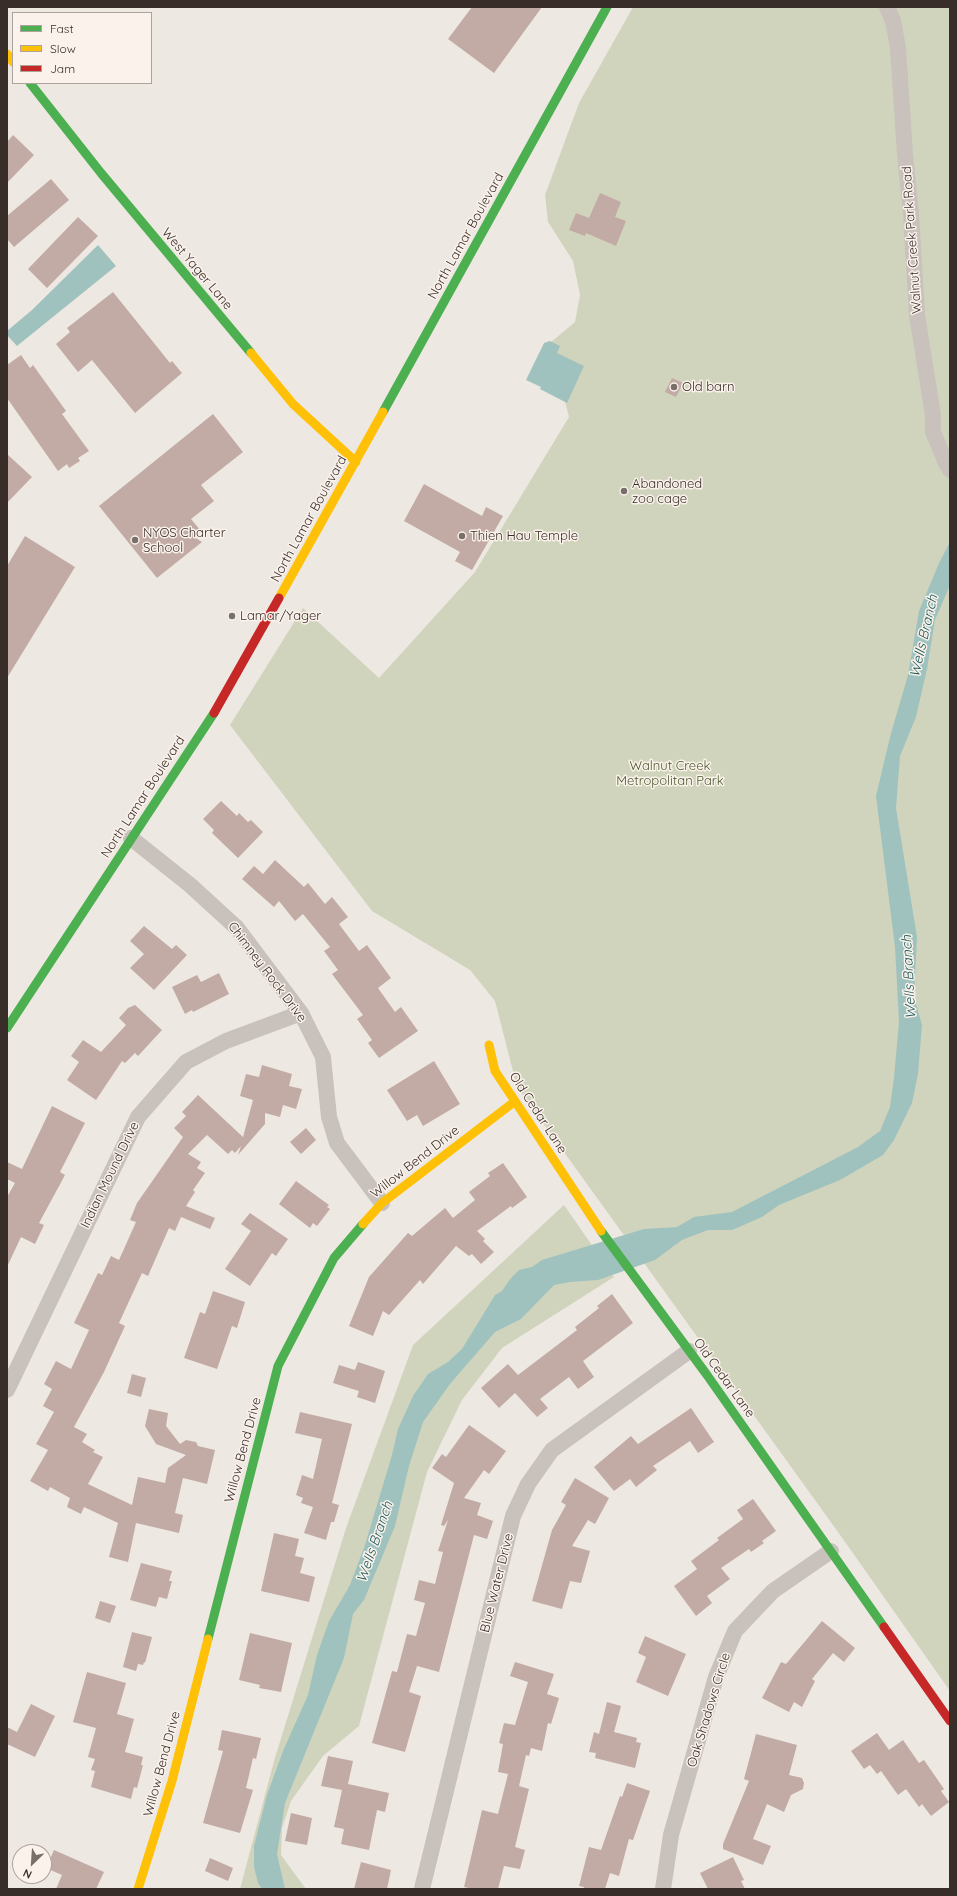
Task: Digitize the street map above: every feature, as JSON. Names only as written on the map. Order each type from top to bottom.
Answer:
[{"type":"street","name":"North Lamar Boulevard","points":[[7,1028],[223,700],[607,7]]},
{"type":"street","name":"Walnut Creek Park Road","points":[[887,7],[893,20],[898,48],[905,154],[912,214],[916,316],[933,415],[933,432],[950,470]]},
{"type":"street","name":"West Yager Lane","points":[[31,84],[105,178],[293,404],[356,462]]},
{"type":"street","name":"Chimney Rock Drive","points":[[131,838],[190,885],[237,928],[301,1013],[323,1057],[329,1117],[337,1143],[382,1203]]},
{"type":"street","name":"Indian Mound Drive","points":[[7,1390],[138,1117],[186,1062],[226,1041],[301,1013]]},
{"type":"street","name":"Old Cedar Lane","points":[[489,1045],[495,1071],[514,1102],[614,1250],[689,1351],[950,1721]]},
{"type":"street","name":"Willow Bend Drive","points":[[138,1889],[172,1781],[278,1366],[334,1258],[348,1240],[382,1203],[514,1102]]},
{"type":"street","name":"Blue Water Drive","points":[[422,1889],[513,1516],[528,1484],[552,1450],[689,1351]]},
{"type":"street","name":"Oak Shadows Circle","points":[[663,1889],[671,1835],[716,1677],[735,1631],[773,1591],[831,1551]]},
{"type":"green space","name":"Walnut Creek Metropolitan Park","points":[[633,7],[950,7],[950,1691],[838,1532],[517,1087],[495,1001],[470,970],[372,911],[230,725],[303,608],[379,678],[475,572],[569,417],[550,343],[575,322],[580,295],[573,261],[548,222],[545,195],[579,103]]},
{"type":"green space","points":[[564,1205],[614,1277],[502,1348],[462,1400],[427,1472],[359,1726],[323,1756],[291,1801],[282,1828],[281,1855],[306,1889],[240,1889],[274,1761],[346,1528],[413,1345]]},
{"type":"water","points":[[98,245],[116,266],[17,346],[7,335],[7,331],[32,310]]},
{"type":"water","points":[[550,341],[560,346],[557,353],[584,366],[567,403],[540,389],[541,387],[526,380],[544,343]]},
{"type":"water","name":"Wells Branch","points":[[950,542],[950,585],[935,620],[927,669],[916,717],[900,756],[896,808],[917,937],[914,997],[922,1025],[918,1074],[912,1103],[894,1140],[883,1155],[840,1180],[779,1205],[762,1217],[732,1230],[708,1230],[682,1240],[655,1260],[598,1280],[554,1285],[521,1319],[495,1332],[450,1384],[423,1422],[409,1466],[395,1526],[364,1600],[353,1614],[344,1658],[285,1803],[277,1854],[285,1889],[262,1889],[258,1883],[254,1867],[254,1846],[267,1795],[283,1751],[308,1695],[317,1655],[329,1621],[350,1585],[365,1545],[392,1455],[398,1429],[413,1396],[428,1374],[448,1362],[462,1349],[495,1295],[502,1291],[519,1270],[532,1267],[542,1260],[644,1229],[677,1227],[694,1217],[732,1212],[858,1147],[880,1131],[890,1107],[899,1022],[895,947],[876,796],[890,737],[908,675],[919,611],[939,563]]},
{"type":"building","points":[[472,7],[542,7],[494,73],[448,39]]},
{"type":"building","points":[[13,135],[34,155],[7,183],[7,142]]},
{"type":"building","points":[[51,179],[69,200],[14,247],[7,239],[7,216]]},
{"type":"building","points":[[600,193],[621,202],[615,217],[626,221],[616,246],[586,233],[585,236],[569,230],[576,213],[589,218]]},
{"type":"building","points":[[78,217],[98,236],[47,288],[28,269]]},
{"type":"building","points":[[113,292],[170,363],[172,361],[182,373],[135,413],[92,360],[78,372],[56,344],[70,332],[67,328]]},
{"type":"building","points":[[21,355],[30,368],[33,365],[66,411],[62,414],[89,451],[78,458],[80,461],[69,468],[67,464],[58,471],[7,398],[7,365]]},
{"type":"building","name":"Old barn","points":[[672,378],[683,383],[676,397],[665,392]]},
{"type":"building","points":[[213,414],[243,452],[201,485],[214,501],[191,519],[201,531],[194,537],[202,542],[157,578],[99,506]]},
{"type":"building","points":[[7,454],[32,477],[7,503]]},
{"type":"building","name":"Thien Hau Temple","points":[[424,484],[482,516],[486,507],[503,516],[472,570],[455,561],[460,552],[404,521]]},
{"type":"building","points":[[25,536],[75,567],[7,678],[7,566]]},
{"type":"building","points":[[221,801],[237,816],[239,813],[248,822],[251,820],[263,832],[238,858],[212,833],[214,830],[203,819]]},
{"type":"building","points":[[275,860],[304,887],[308,883],[325,904],[332,897],[348,917],[339,924],[359,951],[367,945],[391,978],[378,988],[395,1012],[401,1007],[418,1031],[379,1058],[368,1043],[372,1040],[357,1019],[363,1015],[332,974],[338,970],[324,951],[330,947],[303,914],[295,921],[279,901],[274,907],[242,879],[254,866],[263,874]]},
{"type":"building","points":[[144,926],[172,949],[176,945],[187,955],[154,990],[130,968],[144,954],[130,941]]},
{"type":"building","points":[[219,973],[229,994],[193,1012],[192,1010],[185,1014],[172,987],[197,975],[201,982]]},
{"type":"building","points":[[135,1005],[162,1030],[138,1056],[135,1053],[125,1063],[122,1061],[96,1100],[67,1080],[79,1062],[71,1056],[83,1040],[101,1052],[126,1025],[119,1018],[128,1008]]},
{"type":"building","points":[[434,1061],[460,1104],[423,1126],[417,1115],[407,1121],[387,1090]]},
{"type":"building","points":[[262,1065],[292,1074],[289,1086],[302,1089],[296,1109],[283,1105],[280,1117],[265,1113],[265,1124],[238,1155],[241,1146],[235,1153],[232,1150],[228,1154],[207,1135],[188,1154],[201,1162],[197,1168],[205,1173],[193,1190],[195,1192],[186,1206],[215,1218],[210,1229],[181,1217],[175,1231],[169,1228],[148,1276],[142,1273],[119,1323],[125,1326],[104,1372],[74,1427],[87,1434],[82,1442],[95,1450],[93,1452],[103,1457],[88,1484],[132,1505],[138,1477],[165,1483],[168,1468],[186,1455],[156,1444],[145,1426],[149,1409],[168,1413],[166,1426],[180,1444],[186,1440],[196,1442],[198,1446],[215,1450],[207,1484],[183,1478],[175,1513],[183,1515],[179,1533],[136,1523],[128,1562],[109,1557],[118,1523],[84,1507],[81,1514],[67,1507],[70,1498],[50,1487],[48,1491],[30,1481],[48,1450],[36,1444],[54,1412],[43,1406],[52,1389],[44,1384],[56,1361],[71,1369],[89,1330],[74,1323],[98,1273],[102,1275],[111,1256],[119,1260],[136,1222],[130,1220],[137,1203],[183,1137],[174,1128],[186,1116],[182,1112],[198,1095],[243,1137],[253,1100],[240,1096],[246,1074],[259,1077]]},
{"type":"building","points":[[52,1106],[85,1123],[60,1172],[65,1175],[39,1223],[44,1225],[35,1244],[21,1237],[7,1267],[7,1197],[15,1183],[7,1179],[7,1162],[22,1169]]},
{"type":"building","points":[[306,1128],[316,1140],[301,1154],[290,1142]]},
{"type":"building","points":[[503,1163],[527,1197],[512,1208],[511,1206],[477,1231],[485,1239],[483,1241],[494,1252],[481,1264],[472,1254],[469,1256],[456,1246],[423,1284],[420,1280],[389,1315],[383,1311],[373,1336],[349,1326],[369,1277],[408,1233],[412,1236],[445,1208],[453,1218],[475,1200],[469,1192],[490,1176],[488,1173]]},
{"type":"building","points":[[296,1181],[329,1205],[327,1207],[330,1209],[317,1226],[313,1223],[310,1228],[279,1204]]},
{"type":"building","points":[[250,1213],[288,1239],[276,1256],[272,1253],[250,1286],[225,1269],[251,1231],[241,1224]]},
{"type":"building","points":[[213,1291],[245,1302],[237,1328],[232,1326],[217,1369],[184,1358],[200,1312],[205,1314]]},
{"type":"building","points":[[612,1294],[633,1323],[583,1361],[594,1377],[578,1389],[569,1377],[540,1399],[548,1408],[537,1417],[515,1393],[499,1408],[481,1388],[508,1364],[518,1375],[577,1330],[575,1327],[599,1308],[597,1306]]},
{"type":"building","points":[[358,1362],[385,1371],[375,1403],[357,1397],[359,1391],[333,1383],[339,1365],[355,1370]]},
{"type":"building","points":[[132,1374],[146,1378],[141,1397],[127,1393]]},
{"type":"building","points":[[691,1408],[714,1442],[698,1453],[690,1441],[653,1466],[657,1470],[636,1487],[630,1479],[614,1491],[594,1467],[631,1436],[638,1444]]},
{"type":"building","points":[[300,1412],[352,1424],[332,1503],[339,1505],[334,1522],[331,1522],[326,1540],[304,1533],[313,1507],[301,1503],[303,1498],[296,1495],[302,1475],[313,1479],[322,1439],[295,1433]]},
{"type":"building","points":[[469,1425],[506,1451],[489,1474],[484,1470],[464,1498],[481,1503],[477,1515],[493,1521],[487,1539],[474,1535],[439,1672],[417,1666],[409,1692],[421,1696],[405,1752],[372,1743],[392,1671],[397,1672],[407,1634],[416,1636],[425,1603],[414,1600],[419,1580],[435,1584],[443,1552],[438,1551],[448,1520],[444,1526],[441,1525],[454,1483],[432,1468],[442,1454],[446,1457]]},
{"type":"building","points":[[575,1478],[609,1498],[595,1524],[588,1520],[572,1546],[590,1551],[581,1583],[570,1581],[562,1609],[532,1601],[552,1530],[566,1505],[561,1502]]},
{"type":"building","points":[[753,1499],[776,1531],[762,1541],[764,1543],[751,1552],[749,1549],[721,1568],[730,1579],[707,1596],[712,1603],[696,1616],[674,1586],[697,1569],[691,1561],[719,1540],[717,1538],[743,1519],[737,1510]]},
{"type":"building","points":[[274,1533],[299,1539],[295,1556],[304,1558],[300,1573],[315,1577],[309,1602],[261,1591]]},
{"type":"building","points":[[141,1563],[172,1571],[169,1581],[172,1581],[167,1599],[159,1597],[156,1607],[130,1600]]},
{"type":"building","points":[[100,1601],[116,1606],[110,1623],[95,1618]]},
{"type":"building","points":[[822,1621],[855,1648],[844,1662],[833,1653],[812,1679],[815,1681],[802,1707],[794,1702],[789,1712],[762,1698],[781,1662],[786,1664]]},
{"type":"building","points":[[132,1632],[152,1637],[145,1663],[144,1662],[143,1665],[138,1664],[136,1671],[123,1667]]},
{"type":"building","points":[[250,1633],[292,1643],[281,1692],[259,1688],[260,1685],[239,1680]]},
{"type":"building","points":[[645,1636],[686,1654],[668,1696],[636,1682],[646,1657],[638,1653]]},
{"type":"building","points":[[515,1662],[554,1674],[547,1694],[559,1698],[551,1724],[548,1723],[542,1751],[531,1748],[529,1756],[526,1755],[519,1786],[529,1789],[515,1847],[525,1850],[520,1869],[504,1866],[498,1889],[473,1889],[464,1887],[482,1810],[498,1814],[508,1774],[498,1772],[503,1744],[499,1743],[504,1723],[515,1725],[528,1682],[510,1676]]},
{"type":"building","points":[[87,1672],[126,1683],[117,1714],[134,1719],[125,1752],[143,1757],[141,1765],[143,1765],[137,1788],[134,1787],[131,1799],[91,1787],[95,1771],[91,1770],[95,1759],[88,1757],[96,1728],[73,1722]]},
{"type":"building","points":[[607,1702],[621,1706],[614,1732],[637,1738],[636,1742],[641,1743],[635,1768],[595,1758],[596,1753],[589,1752],[594,1732],[599,1734]]},
{"type":"building","points":[[31,1704],[55,1716],[35,1757],[7,1744],[7,1727],[17,1732]]},
{"type":"building","points":[[222,1730],[261,1738],[256,1759],[253,1758],[246,1788],[253,1790],[240,1833],[203,1823],[223,1751],[218,1750]]},
{"type":"building","points":[[877,1733],[889,1750],[903,1740],[919,1763],[924,1760],[944,1789],[941,1791],[949,1802],[931,1816],[922,1804],[919,1807],[906,1789],[898,1795],[881,1771],[877,1774],[870,1765],[864,1769],[851,1751]]},
{"type":"building","points":[[756,1734],[797,1745],[789,1775],[802,1778],[804,1783],[803,1789],[791,1795],[784,1812],[767,1804],[753,1839],[771,1846],[763,1865],[723,1849],[723,1844],[749,1781],[744,1779]]},
{"type":"building","points":[[328,1756],[353,1761],[348,1784],[389,1793],[385,1812],[377,1810],[369,1850],[341,1844],[344,1829],[334,1827],[342,1790],[321,1786]]},
{"type":"building","points":[[627,1783],[650,1791],[633,1840],[629,1839],[619,1876],[610,1873],[605,1889],[584,1889],[584,1887],[579,1886],[589,1847],[601,1850],[620,1796],[622,1797]]},
{"type":"building","points":[[291,1813],[312,1818],[307,1845],[285,1841]]},
{"type":"building","points":[[54,1850],[104,1872],[96,1889],[56,1889],[62,1875],[52,1871],[52,1854]]},
{"type":"building","points":[[733,1857],[744,1880],[741,1881],[745,1889],[708,1889],[700,1873]]},
{"type":"building","points":[[210,1858],[233,1868],[228,1881],[205,1871]]},
{"type":"building","points":[[361,1862],[391,1870],[387,1889],[354,1889]]},
{"type":"traffic: fast","points":[[383,412],[607,7]]},
{"type":"traffic: fast","points":[[31,84],[101,173],[251,353]]},
{"type":"traffic: fast","points":[[7,1028],[214,713]]},
{"type":"traffic: fast","points":[[208,1639],[278,1366],[334,1258],[363,1224]]},
{"type":"traffic: fast","points":[[601,1231],[707,1375],[884,1627]]},
{"type":"traffic: slow","points":[[7,54],[12,61]]},
{"type":"traffic: slow","points":[[251,353],[293,404],[356,462]]},
{"type":"traffic: slow","points":[[279,598],[383,412]]},
{"type":"traffic: slow","points":[[489,1045],[495,1071],[601,1231]]},
{"type":"traffic: slow","points":[[363,1224],[382,1203],[514,1102]]},
{"type":"traffic: slow","points":[[138,1889],[172,1781],[208,1639]]},
{"type":"traffic: jam","points":[[214,713],[279,598]]},
{"type":"traffic: jam","points":[[884,1627],[950,1721]]},
{"type":"place","name":"Old barn","points":[[674,387]]},
{"type":"place","name":"Abandoned zoo cage","points":[[624,491]]},
{"type":"place","name":"Thien Hau Temple","points":[[462,536]]},
{"type":"place","name":"NYOS Charter School","points":[[135,540]]},
{"type":"place","name":"Lamar/Yager","points":[[232,616]]}]
